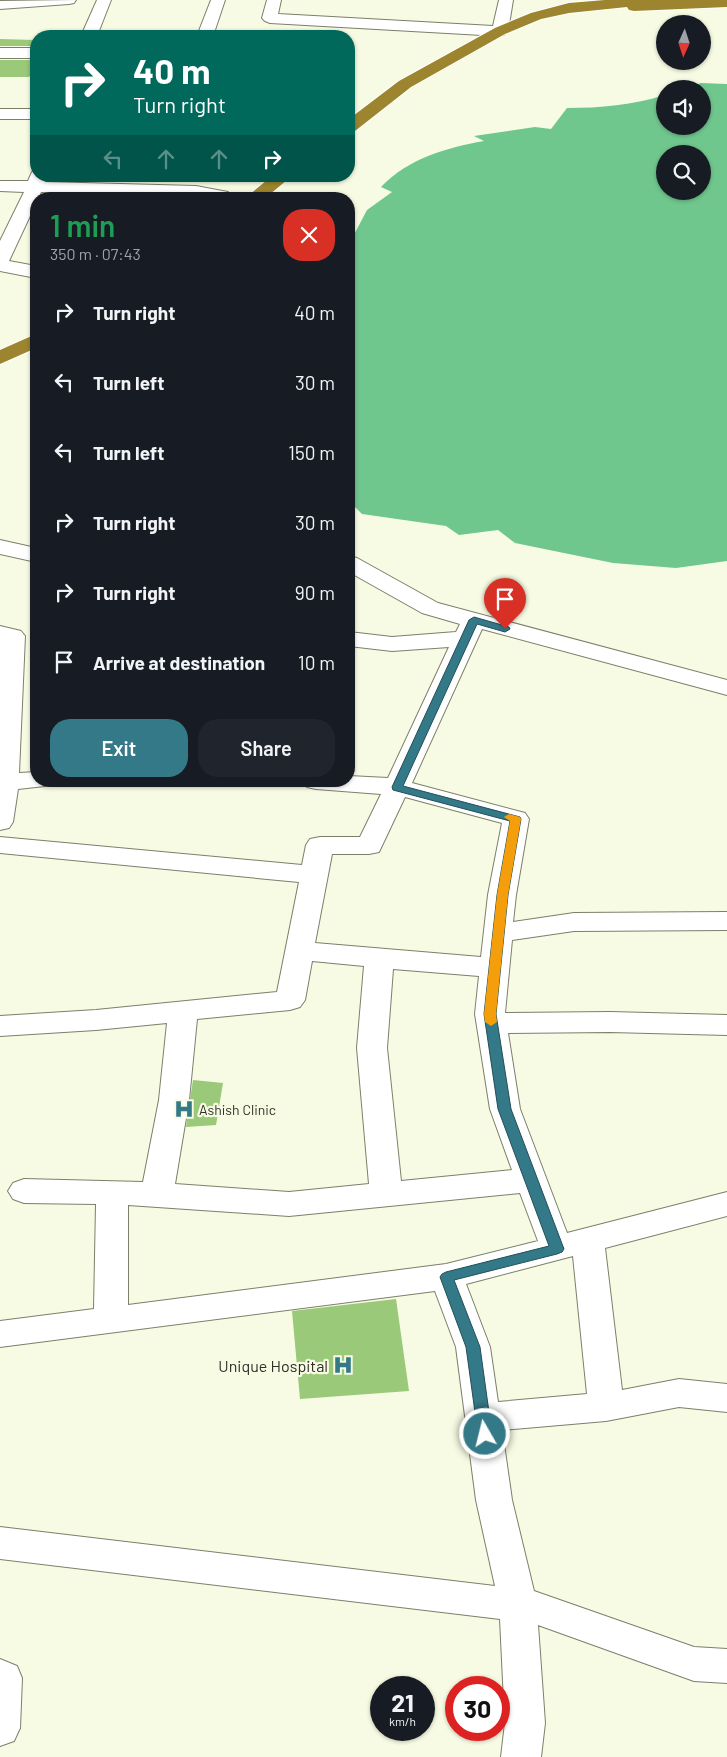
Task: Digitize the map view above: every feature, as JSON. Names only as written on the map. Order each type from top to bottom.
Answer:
[{"type":"highway","points":[[355,122],[405,84],[500,32],[534,17],[569,8],[652,0]]},
{"type":"highway","points":[[534,17],[639,6],[727,3]]},
{"type":"highway","points":[[263,192],[275,182]]},
{"type":"highway","points":[[0,358],[30,343]]},
{"type":"street","points":[[0,4],[69,0]]},
{"type":"street","points":[[92,30],[104,0]]},
{"type":"street","points":[[207,30],[218,0]]},
{"type":"street","points":[[266,30],[274,0]]},
{"type":"street","points":[[270,18],[500,32],[506,0]]},
{"type":"street","points":[[0,53],[30,53]]},
{"type":"street","points":[[0,114],[30,114]]},
{"type":"street","points":[[0,186],[36,182],[152,183],[210,192]]},
{"type":"street","points":[[0,260],[6,233],[30,192]]},
{"type":"street","points":[[0,265],[30,271]]},
{"type":"street","points":[[0,547],[30,554]]},
{"type":"street","points":[[355,566],[469,630],[727,688]]},
{"type":"street","points":[[355,640],[392,644],[469,630]]},
{"type":"street","points":[[0,1026],[96,1020],[290,1000],[320,844],[368,846],[469,630]]},
{"type":"street","points":[[0,633],[13,636],[4,801],[0,822]]},
{"type":"street","points":[[5,782],[30,780]]},
{"type":"street","points":[[355,784],[397,787],[516,819],[502,895],[490,1014],[491,1022],[505,1109],[531,1180],[573,1245],[606,1408]]},
{"type":"street","points":[[0,845],[314,875]]},
{"type":"street","points":[[498,933],[574,922],[727,921]]},
{"type":"street","points":[[300,951],[494,968]]},
{"type":"street","points":[[379,958],[372,1048],[386,1194]]},
{"type":"street","points":[[157,1194],[174,1100],[183,1011]]},
{"type":"street","points":[[491,1022],[610,1022],[727,1026]]},
{"type":"street","points":[[24,1191],[157,1194],[289,1204],[531,1180]]},
{"type":"street","points":[[111,1320],[112,1193]]},
{"type":"street","points":[[0,1334],[446,1277],[727,1204]]},
{"type":"street","points":[[446,1277],[473,1347],[494,1500],[518,1605],[525,1723],[521,1757]]},
{"type":"street","points":[[483,1417],[606,1408],[678,1393],[727,1398]]},
{"type":"street","points":[[0,1543],[533,1607],[694,1664],[727,1666]]},
{"type":"street","points":[[0,1676],[3,1678],[0,1728]]},
{"type":"shaded area","points":[[711,83],[727,84],[727,561],[676,568],[613,563],[515,543],[498,530],[459,535],[446,526],[362,514],[355,507],[355,233],[367,210],[392,192],[381,187],[404,169],[429,156],[456,147],[484,141],[474,136],[535,127],[551,129],[567,108],[616,105],[656,97],[656,135],[711,135]]},
{"type":"building","points":[[0,39],[30,40],[30,46],[0,46]]},
{"type":"building","points":[[0,60],[30,60],[29,77],[0,77]]},
{"type":"building","points":[[193,1080],[223,1083],[216,1125],[186,1127]]},
{"type":"building","name":"Unique Hospital","points":[[396,1299],[409,1391],[300,1399],[292,1311]]},
{"type":"slow traffic","points":[[491,1022],[490,1014],[502,895],[516,819],[509,817]]},
{"type":"place","name":"Ashish Clinic","points":[[184,1109]]},
{"type":"place","name":"Unique Hospital","points":[[343,1365]]},
{"type":"route","points":[[485,1434],[473,1347],[446,1277],[557,1249],[505,1109],[490,1014],[502,895],[516,819],[397,787],[474,620],[505,629]]}]
